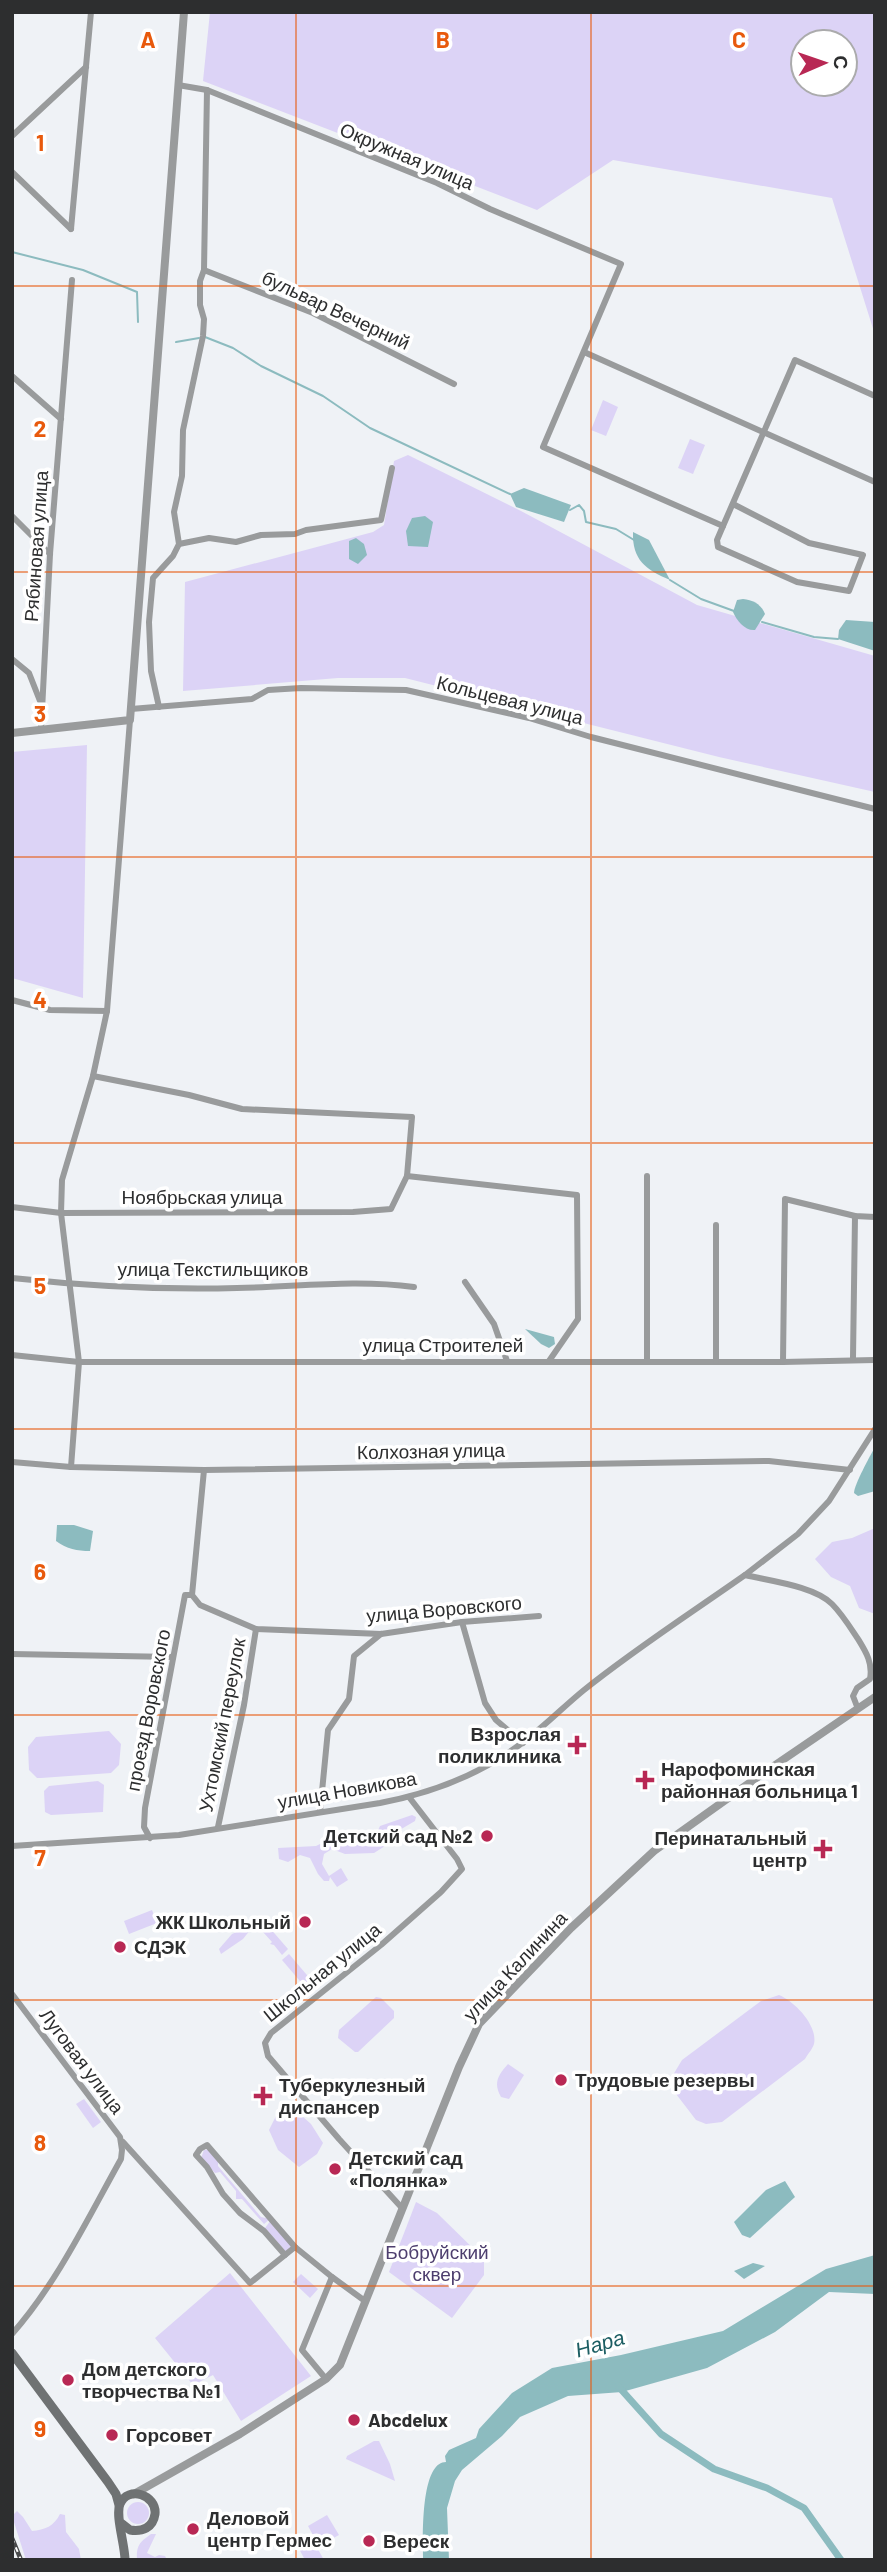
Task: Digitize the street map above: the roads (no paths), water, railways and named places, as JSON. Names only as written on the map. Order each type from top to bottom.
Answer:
[{"type":"main road","points":[[12,2353],[116,2494],[125,2560]]},
{"type":"main road","points":[[116,2494],[132,2494],[150,2500],[155,2511],[152,2523],[138,2531],[125,2548]]},
{"type":"main road","points":[[119,2505],[132,2494]]},
{"type":"main road","points":[[121,2523],[130,2530],[138,2531]]},
{"type":"street","points":[[12,172],[71,229],[91,12]]},
{"type":"street","points":[[71,1467],[79,1362],[61,1213],[62,1180],[93,1076],[107,1011],[184,12]]},
{"type":"street","points":[[12,136],[86,67]]},
{"type":"street","name":"Окружная улица","points":[[178,85],[207,90],[437,183],[490,209],[621,264],[584,352]]},
{"type":"street","points":[[159,707],[151,671],[149,622],[153,579],[180,544],[174,512],[183,475],[183,430],[205,319],[200,305],[200,281],[204,270],[207,90]]},
{"type":"street","name":"бульвар Вечерний","points":[[204,270],[313,313],[454,384]]},
{"type":"street","name":"Рябиновая улица","points":[[41,730],[50,554],[72,280]]},
{"type":"street","points":[[723,526],[543,447],[584,352],[875,482]]},
{"type":"street","points":[[733,504],[809,543],[863,555],[849,591],[797,582],[718,547],[717,540],[795,360],[875,396]]},
{"type":"street","points":[[12,376],[61,419]]},
{"type":"street","points":[[180,544],[209,538],[236,542],[261,535],[295,534],[306,530],[381,520],[392,468]]},
{"type":"street","points":[[12,516],[50,554]]},
{"type":"street","points":[[12,659],[16,666],[29,673],[42,706]]},
{"type":"street","name":"Кольцевая улица","points":[[131,709],[253,699],[268,690],[405,690],[529,718],[590,737],[875,808]]},
{"type":"street","points":[[12,733],[130,720]]},
{"type":"street","points":[[12,1000],[50,1010],[107,1011]]},
{"type":"street","points":[[93,1076],[189,1095],[242,1109],[412,1117],[407,1176],[577,1195],[578,1319],[549,1361]]},
{"type":"street","name":"Ноябрьская улица","points":[[12,1207],[61,1213],[353,1212],[391,1209],[407,1176]]},
{"type":"street","points":[[646,1176],[647,1360]]},
{"type":"street","points":[[783,1362],[785,1199],[855,1216],[875,1217]]},
{"type":"street","points":[[853,1359],[855,1216]]},
{"type":"street","points":[[716,1226],[716,1361]]},
{"type":"street","name":"улица Текстильщиков","points":[[12,1278],[71,1284],[235,1288],[378,1282],[414,1287]]},
{"type":"street","points":[[465,1282],[494,1324],[507,1361]]},
{"type":"street","name":"улица Строителей","points":[[12,1355],[79,1362],[875,1360]]},
{"type":"street","name":"улица Новикова","points":[[12,1846],[179,1835],[409,1797],[459,1781],[487,1767],[523,1743],[584,1690],[746,1575],[798,1534],[830,1501],[875,1429]]},
{"type":"street","name":"Колхозная улица","points":[[12,1462],[71,1467],[204,1470],[769,1461],[850,1470]]},
{"type":"street","points":[[192,1595],[204,1470]]},
{"type":"street","points":[[746,1575],[818,1593],[842,1616],[872,1658],[872,1677],[857,1688],[853,1696],[858,1709]]},
{"type":"street","name":"проезд Воровского","points":[[150,1838],[144,1827],[145,1808],[185,1595],[192,1595]]},
{"type":"street","name":"улица Воровского","points":[[192,1595],[200,1605],[256,1629],[381,1634],[462,1622],[540,1616]]},
{"type":"street","points":[[462,1622],[485,1703],[496,1720],[523,1743]]},
{"type":"street","name":"Ухтомский переулок","points":[[218,1827],[244,1705],[256,1629]]},
{"type":"street","points":[[320,1812],[328,1730],[349,1699],[354,1656],[381,1634]]},
{"type":"street","points":[[12,1654],[173,1657]]},
{"type":"street","name":"улица Калинина","points":[[132,2494],[240,2434],[326,2379],[340,2365],[459,2067],[479,2024],[571,1928],[654,1850],[875,1697]]},
{"type":"street","name":"Школьная улица","points":[[402,2208],[268,2056],[265,2043],[271,2033],[381,1945],[441,1892],[462,1869],[409,1797]]},
{"type":"street","name":"Луговая улица","points":[[12,1994],[120,2137],[122,2150],[121,2159],[69,2251],[38,2300],[12,2334]]},
{"type":"street","points":[[120,2137],[129,2151],[164,2186],[250,2283],[295,2247]]},
{"type":"street","points":[[285,2255],[264,2231],[240,2213],[223,2194],[207,2167],[196,2155],[200,2149],[207,2146],[295,2247],[365,2301]]},
{"type":"street","points":[[326,2379],[302,2350],[332,2277]]},
{"type":"street","points":[[150,2500],[153,2484]]},
{"type":"water","points":[[524,488],[571,505],[564,522],[516,507],[510,494]]},
{"type":"water","points":[[425,516],[433,522],[428,547],[408,546],[406,531],[412,518]]},
{"type":"water","points":[[633,532],[649,540],[670,580],[642,563],[635,550]]},
{"type":"water","points":[[356,538],[364,544],[367,555],[358,564],[349,559],[349,541]]},
{"type":"water","points":[[737,600],[756,603],[765,614],[755,630],[742,625],[733,612]]},
{"type":"water","points":[[846,620],[875,622],[875,651],[838,639],[839,630]]},
{"type":"water","points":[[525,1329],[554,1337],[555,1344],[549,1348],[541,1344]]},
{"type":"water","points":[[875,1447],[875,1491],[858,1496],[854,1493],[855,1489]]},
{"type":"water","points":[[57,1525],[74,1525],[93,1531],[90,1551],[72,1549],[56,1541]]},
{"type":"water","points":[[785,2181],[795,2197],[750,2238],[742,2235],[734,2222],[766,2190]]},
{"type":"water","points":[[875,2255],[875,2294],[829,2292],[775,2332],[707,2368],[622,2392],[568,2396],[520,2417],[462,2470],[455,2481],[447,2508],[449,2560],[423,2560],[423,2520],[431,2474],[438,2465],[446,2462],[445,2456],[449,2450],[476,2438],[479,2429],[512,2393],[552,2368],[723,2331],[826,2269]]},
{"type":"water","points":[[753,2263],[765,2266],[744,2279],[734,2271]]},
{"type":"waterway","points":[[12,252],[83,270],[137,292],[138,322]]},
{"type":"waterway","points":[[205,337],[233,348],[261,366],[323,396],[370,428],[510,494]]},
{"type":"waterway","points":[[176,342],[199,338]]},
{"type":"waterway","points":[[570,510],[579,505],[584,511],[586,522],[616,529],[634,540]]},
{"type":"waterway","points":[[670,580],[701,599],[734,611]]},
{"type":"waterway","points":[[762,622],[814,637],[838,639]]},
{"type":"waterway","points":[[618,2386],[661,2434],[714,2469],[767,2488],[804,2508],[841,2560]]},
{"type":"railway","points":[[12,2538],[21,2560]]},
{"type":"place","name":"Взрослая поликлиника","points":[[577,1745]]},
{"type":"place","name":"Нарофоминская районная больница 1","points":[[645,1780]]},
{"type":"place","name":"Детский сад №2","points":[[487,1836]]},
{"type":"place","name":"Перинатальный центр","points":[[823,1849]]},
{"type":"place","name":"ЖК Школьный","points":[[305,1922]]},
{"type":"place","name":"СДЭК","points":[[120,1947]]},
{"type":"place","name":"Трудовые резервы","points":[[561,2080]]},
{"type":"place","name":"Туберкулезный диспансер","points":[[263,2096]]},
{"type":"place","name":"Детский сад «Полянка»","points":[[335,2169]]},
{"type":"place","name":"Дом детского творчества №1","points":[[68,2380]]},
{"type":"place","name":"Abcdelux","points":[[354,2420]]},
{"type":"place","name":"Горсовет","points":[[112,2435]]},
{"type":"place","name":"Деловой центр Гермес","points":[[193,2529]]},
{"type":"place","name":"Вереcк","points":[[369,2541]]},
{"type":"park label","name":"Бобруйский сквер","points":[[437,2263]]},
{"type":"water label","name":"Нара","points":[[600,2344]]}]
